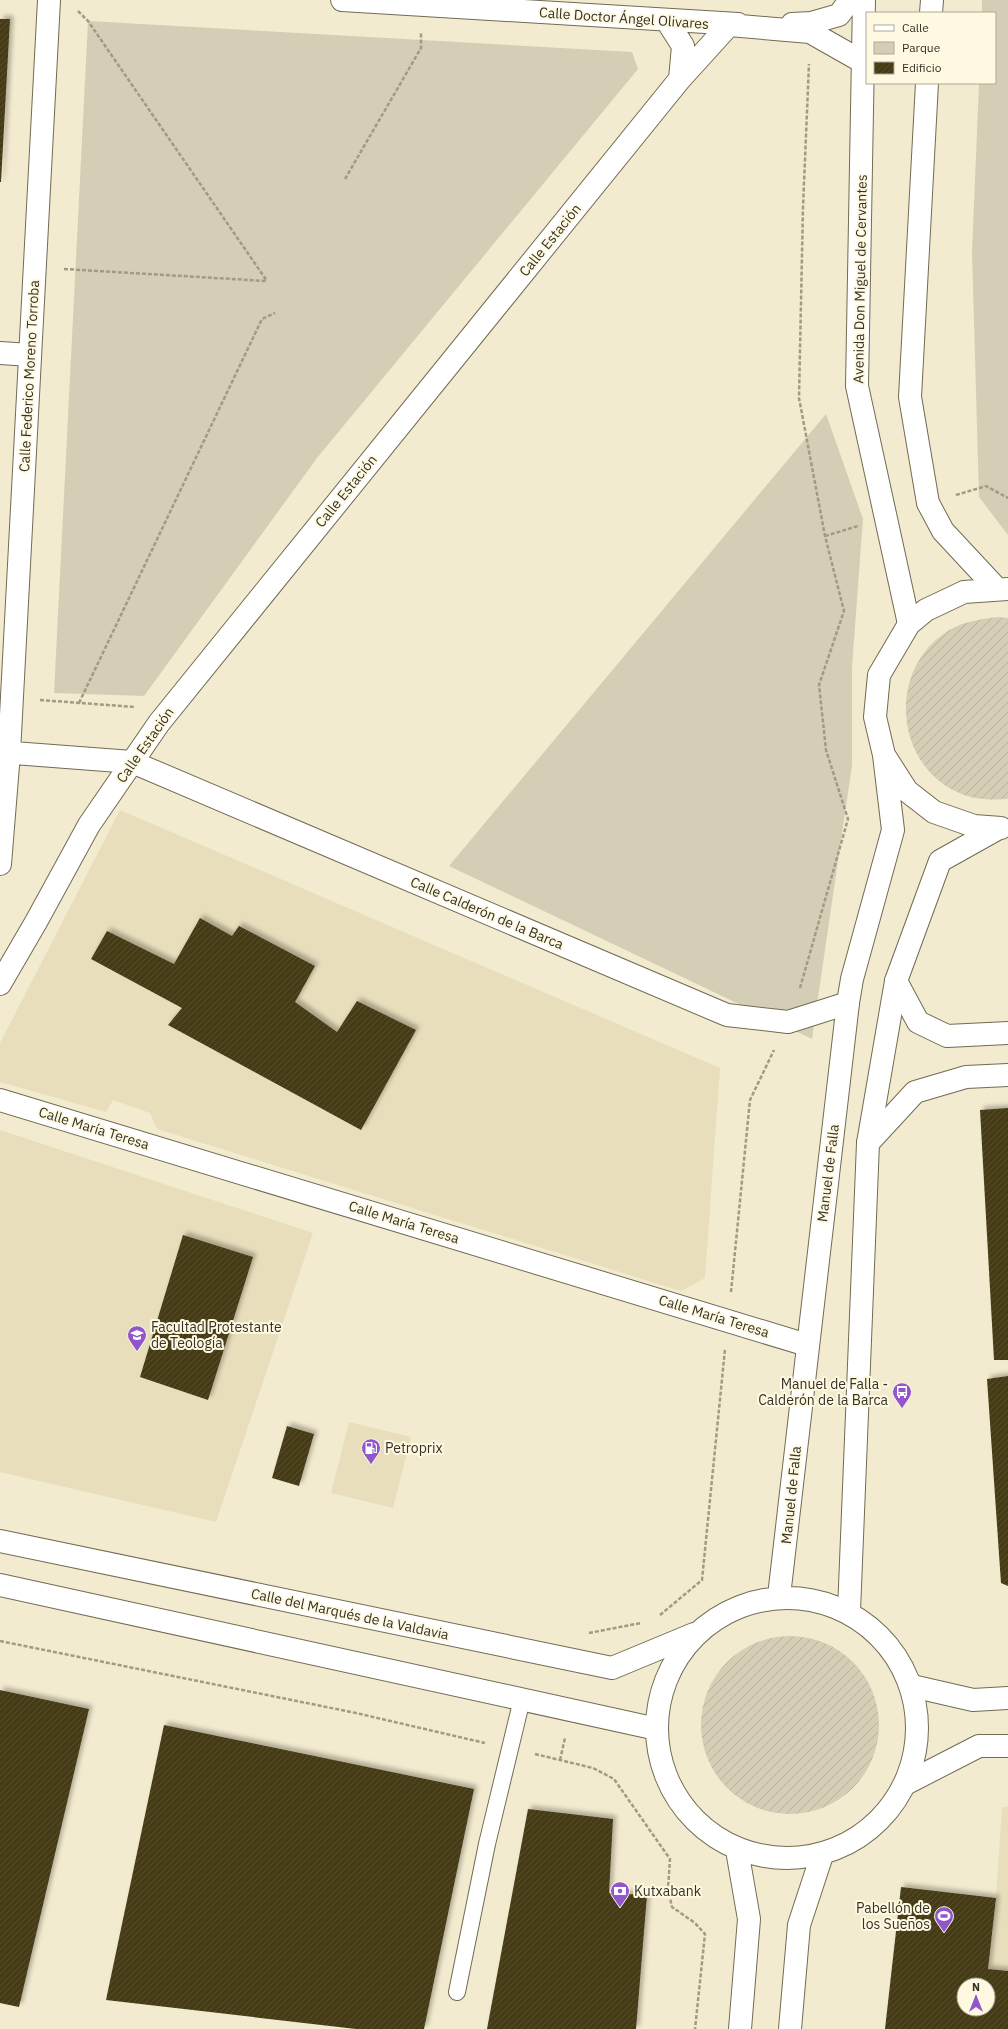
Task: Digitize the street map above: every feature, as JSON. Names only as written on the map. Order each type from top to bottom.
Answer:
[{"type":"street","name":"Calle Federico Moreno Torroba","points":[[5,753],[12,698],[49,0]]},
{"type":"street","name":"Calle Doctor Ángel Olivares","points":[[342,0],[422,2],[667,21],[729,24],[811,23],[839,15],[850,0]]},
{"type":"street","name":"Avenida Don Miguel de Cervantes","points":[[864,0],[858,386],[909,624]]},
{"type":"street","points":[[931,12],[932,0]]},
{"type":"street","points":[[667,21],[683,46],[680,79]]},
{"type":"street","points":[[729,24],[810,32],[863,62]]},
{"type":"street","name":"Calle Estación","points":[[0,984],[36,922],[88,825],[159,723],[680,79],[729,24]]},
{"type":"street","points":[[928,84],[910,397],[928,502],[943,531],[1002,589]]},
{"type":"street","points":[[0,353],[30,355]]},
{"type":"street","points":[[1002,589],[964,592],[926,610],[909,624],[879,675],[875,717],[884,755],[907,790],[934,812],[974,826],[1004,827]]},
{"type":"street","points":[[0,864],[5,753]]},
{"type":"street","name":"Calle Calderón de la Barca","points":[[5,753],[132,762],[727,1015],[788,1022],[848,1003]]},
{"type":"street","name":"Manuel de Falla","points":[[779,1596],[848,1003],[852,979],[893,830],[884,755]]},
{"type":"street","points":[[849,1611],[868,1143],[896,981],[940,861],[1004,827]]},
{"type":"street","points":[[896,981],[918,1022],[947,1036],[1008,1033]]},
{"type":"street","points":[[868,1143],[915,1092],[966,1077],[1008,1075]]},
{"type":"street","name":"Calle María Teresa","points":[[0,1100],[807,1345]]},
{"type":"street","name":"Calle del Marqués de la Valdavia","points":[[0,1541],[612,1668],[694,1634]]},
{"type":"street","points":[[0,1585],[657,1729]]},
{"type":"street","points":[[907,1783],[919,1739],[912,1686],[890,1646],[849,1611],[806,1598],[779,1596],[735,1607],[694,1634],[668,1671],[657,1729],[673,1794],[703,1829],[737,1850],[781,1859],[822,1854],[864,1835],[907,1783],[979,1746],[1008,1746]]},
{"type":"street","points":[[912,1686],[973,1700],[1008,1698]]},
{"type":"street","points":[[737,1850],[749,1919],[740,2029]]},
{"type":"street","points":[[790,2029],[799,1925],[822,1854]]},
{"type":"lane","points":[[457,1992],[487,1844],[522,1699]]},
{"type":"path","points":[[345,179],[422,48],[422,2]]},
{"type":"path","points":[[34,268],[267,281],[88,21],[77,10]]},
{"type":"path","points":[[660,1616],[702,1580],[750,1100],[788,1022],[806,968],[848,819],[826,750],[820,685],[844,611],[825,536],[799,398],[803,207],[810,32]]},
{"type":"path","points":[[79,703],[262,319],[275,313]]},
{"type":"path","points":[[12,698],[138,708],[159,723]]},
{"type":"path","points":[[581,1662],[587,1634],[646,1622]]},
{"type":"path","points":[[0,1641],[356,1713],[593,1768],[614,1779],[670,1860],[668,1889],[672,1907],[695,1923],[704,1934],[695,2029]]},
{"type":"path","points":[[560,1760],[571,1710]]},
{"type":"shaded area","points":[[120,810],[720,1068],[705,1278],[681,1291],[157,1129],[150,1113],[113,1100],[106,1112],[0,1082],[0,1043]]},
{"type":"shaded area","name":"Facultad Protestante de Teología","points":[[0,1130],[313,1233],[216,1522],[0,1472]]},
{"type":"shaded area","name":"Petroprix","points":[[349,1422],[411,1437],[393,1508],[331,1493]]},
{"type":"shaded area","points":[[1002,1807],[1008,1807],[1008,1971],[988,1969],[996,1898]]},
{"type":"green space","points":[[982,0],[1008,0],[1008,535],[979,497],[972,252],[979,84],[996,84],[996,12],[982,12]]},
{"type":"green space","points":[[88,21],[632,52],[638,69],[317,458],[144,696],[54,693]]},
{"type":"green space","points":[[826,414],[863,519],[852,667],[852,765],[812,1039],[449,866]]},
{"type":"green space","points":[[999,617],[1008,618],[1008,799],[982,799],[969,797],[957,792],[937,779],[921,761],[911,741],[906,718],[907,695],[913,672],[925,652],[942,635],[962,624]]},
{"type":"green space","points":[[781,1636],[799,1636],[816,1639],[832,1646],[847,1656],[859,1668],[869,1683],[876,1699],[879,1725],[878,1742],[873,1759],[859,1782],[847,1794],[832,1804],[816,1811],[799,1814],[781,1814],[764,1811],[748,1804],[733,1794],[721,1782],[711,1767],[704,1751],[701,1734],[701,1716],[704,1699],[711,1683],[721,1668],[733,1656],[748,1646],[764,1639]]},
{"type":"building","points":[[0,19],[10,19],[1,182],[0,182]]},
{"type":"building","points":[[200,918],[232,936],[239,926],[315,966],[295,1002],[337,1032],[357,1001],[416,1030],[361,1130],[168,1025],[182,1008],[91,959],[107,931],[174,964]]},
{"type":"building","points":[[1008,1108],[1008,1360],[994,1360],[980,1110]]},
{"type":"building","name":"Facultad Protestante de Teología","points":[[183,1235],[253,1257],[208,1400],[140,1377]]},
{"type":"building","points":[[1008,1376],[1008,1586],[1001,1583],[987,1379]]},
{"type":"building","points":[[287,1426],[314,1434],[299,1486],[272,1478]]},
{"type":"building","points":[[0,1690],[89,1709],[19,2007],[0,2003]]},
{"type":"building","points":[[164,1725],[474,1789],[424,2029],[356,2029],[106,2000]]},
{"type":"building","points":[[528,1809],[613,1819],[609,1893],[647,1895],[636,2029],[487,2029]]},
{"type":"building","name":"Pabellón de los Sueños","points":[[901,1887],[996,1898],[988,1969],[1008,1971],[1008,2029],[885,2029]]},
{"type":"place","name":"Facultad Protestante de Teología","points":[[137,1352]]},
{"type":"place","name":"Manuel de Falla - Calderón de la Barca","points":[[902,1409]]},
{"type":"place","name":"Petroprix","points":[[371,1465]]},
{"type":"place","name":"Kutxabank","points":[[620,1908]]},
{"type":"place","name":"Pabellón de los Sueños","points":[[944,1933]]}]
